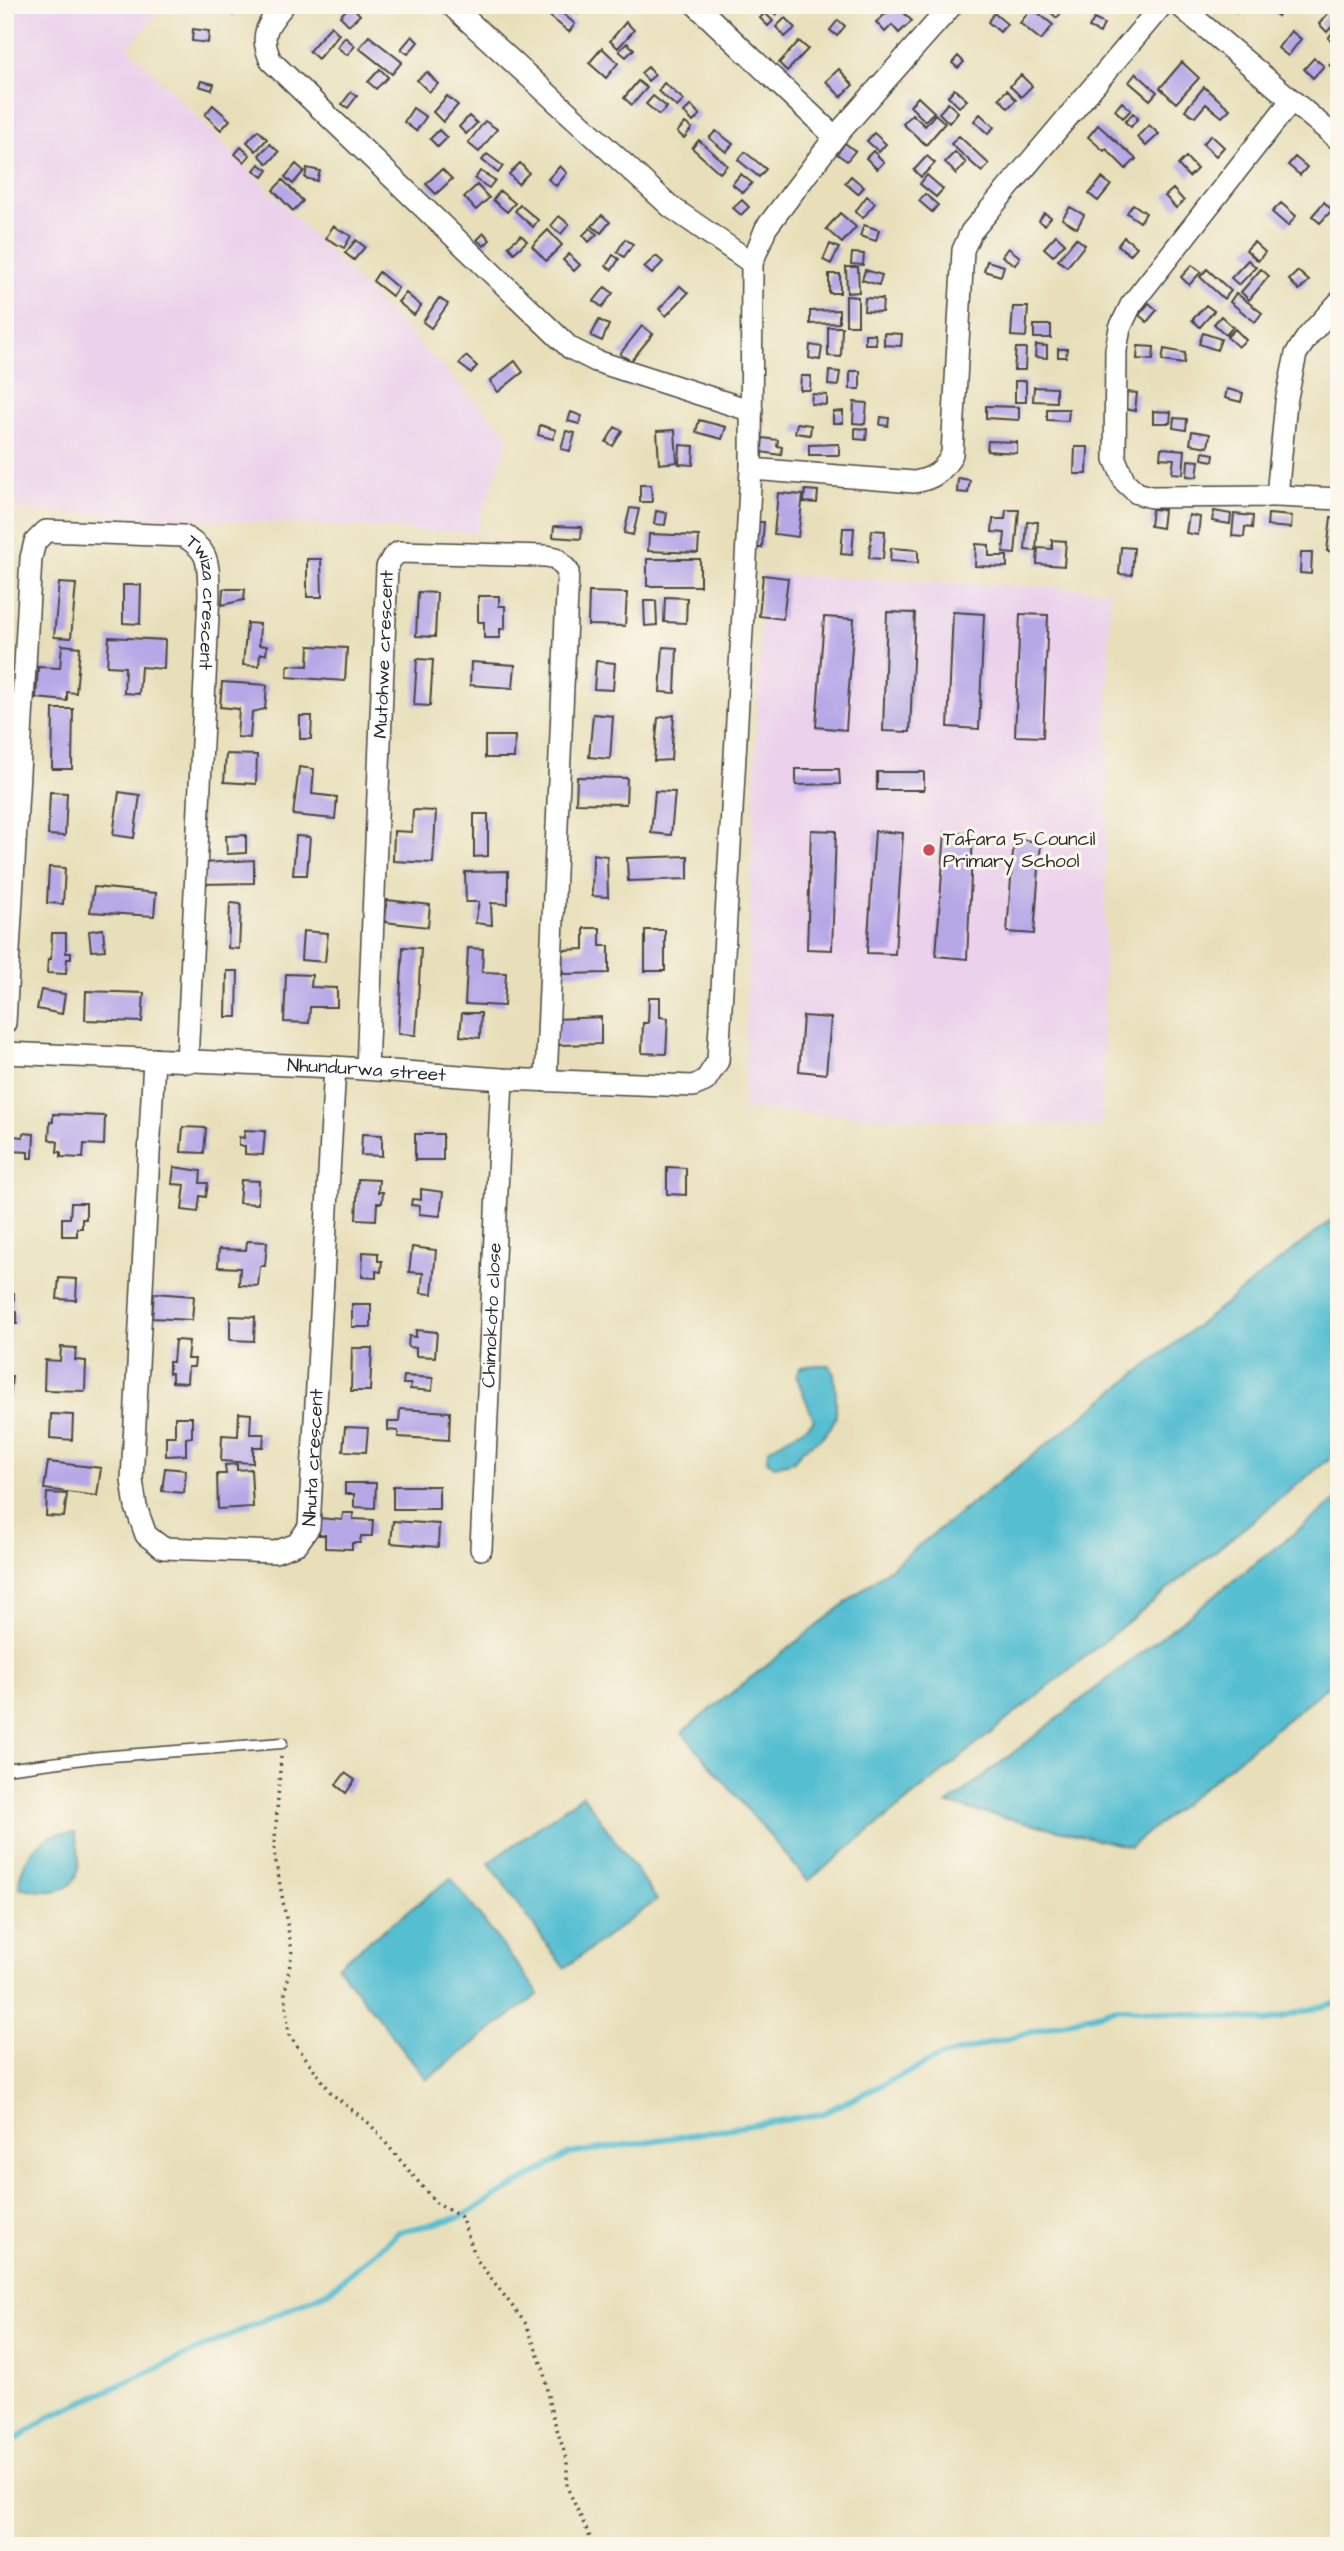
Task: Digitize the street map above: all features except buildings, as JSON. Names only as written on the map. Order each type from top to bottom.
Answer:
[{"type":"street","points":[[284,5],[272,18],[266,32],[264,46],[271,61],[570,348],[596,361],[752,411]]},
{"type":"street","points":[[451,5],[671,206],[752,263]]},
{"type":"street","points":[[696,5],[835,136]]},
{"type":"street","points":[[952,5],[835,136],[766,228],[752,263],[751,468],[914,482],[927,480],[945,467],[952,454],[963,250],[971,232],[1162,5]]},
{"type":"street","points":[[1178,5],[1339,141]]},
{"type":"street","points":[[1291,101],[1131,305],[1119,328],[1116,351],[1115,459],[1125,482],[1136,493],[1151,497],[1277,496],[1339,499]]},
{"type":"street","points":[[1277,496],[1286,402],[1296,354],[1308,336],[1339,302]]},
{"type":"street","name":"Nhundurwa street","points":[[5,1052],[335,1067],[546,1081],[693,1086],[705,1081],[718,1061],[751,468]]},
{"type":"street","name":"Twiza crescent","points":[[5,1023],[31,558],[35,542],[46,531],[183,536],[198,544],[208,561],[209,594],[187,1062]]},
{"type":"street","name":"Mutohwe crescent","points":[[367,1069],[387,568],[399,552],[546,556],[556,558],[568,571],[546,1081]]},
{"type":"street","name":"Nhuta crescent","points":[[154,1059],[132,1480],[136,1507],[146,1535],[163,1548],[275,1552],[298,1544],[309,1527],[335,1067]]},
{"type":"street","name":"Chimokoto close","points":[[481,1549],[502,1079]]},
{"type":"lane","points":[[5,1769],[99,1757],[282,1743]]},
{"type":"path","points":[[282,1743],[274,1852],[292,1951],[285,1994],[289,2035],[332,2094],[370,2124],[436,2203],[461,2217],[477,2260],[526,2324],[543,2368],[550,2407],[567,2461],[567,2487],[594,2546]]},
{"type":"shaded area","points":[[5,5],[165,5],[128,47],[510,436],[475,533],[5,510]]},
{"type":"shaded area","name":"Tafara 5 Council Primary School","points":[[762,574],[1110,590],[1102,1127],[743,1110]]},
{"type":"water","points":[[1339,1214],[1339,1451],[808,1881],[682,1732]]},
{"type":"water","points":[[830,1365],[834,1374],[836,1416],[831,1427],[819,1440],[803,1449],[794,1461],[775,1466],[767,1461],[768,1450],[814,1420],[796,1375],[801,1367]]},
{"type":"water","points":[[1339,1498],[1339,1677],[1130,1847],[948,1804]]},
{"type":"water","points":[[583,1795],[657,1900],[564,1968],[489,1863]]},
{"type":"water","points":[[60,1833],[75,1833],[79,1865],[71,1884],[51,1891],[19,1887],[22,1869],[31,1853],[44,1840]]},
{"type":"water","points":[[451,1878],[539,1994],[427,2079],[337,1966]]},
{"type":"waterway","points":[[5,2447],[51,2416],[329,2291],[399,2232],[461,2217],[569,2154],[821,2114],[940,2057],[1118,2008],[1267,2021],[1339,2002]]},
{"type":"place","name":"Tafara 5 Council Primary School","points":[[929,850]]}]
